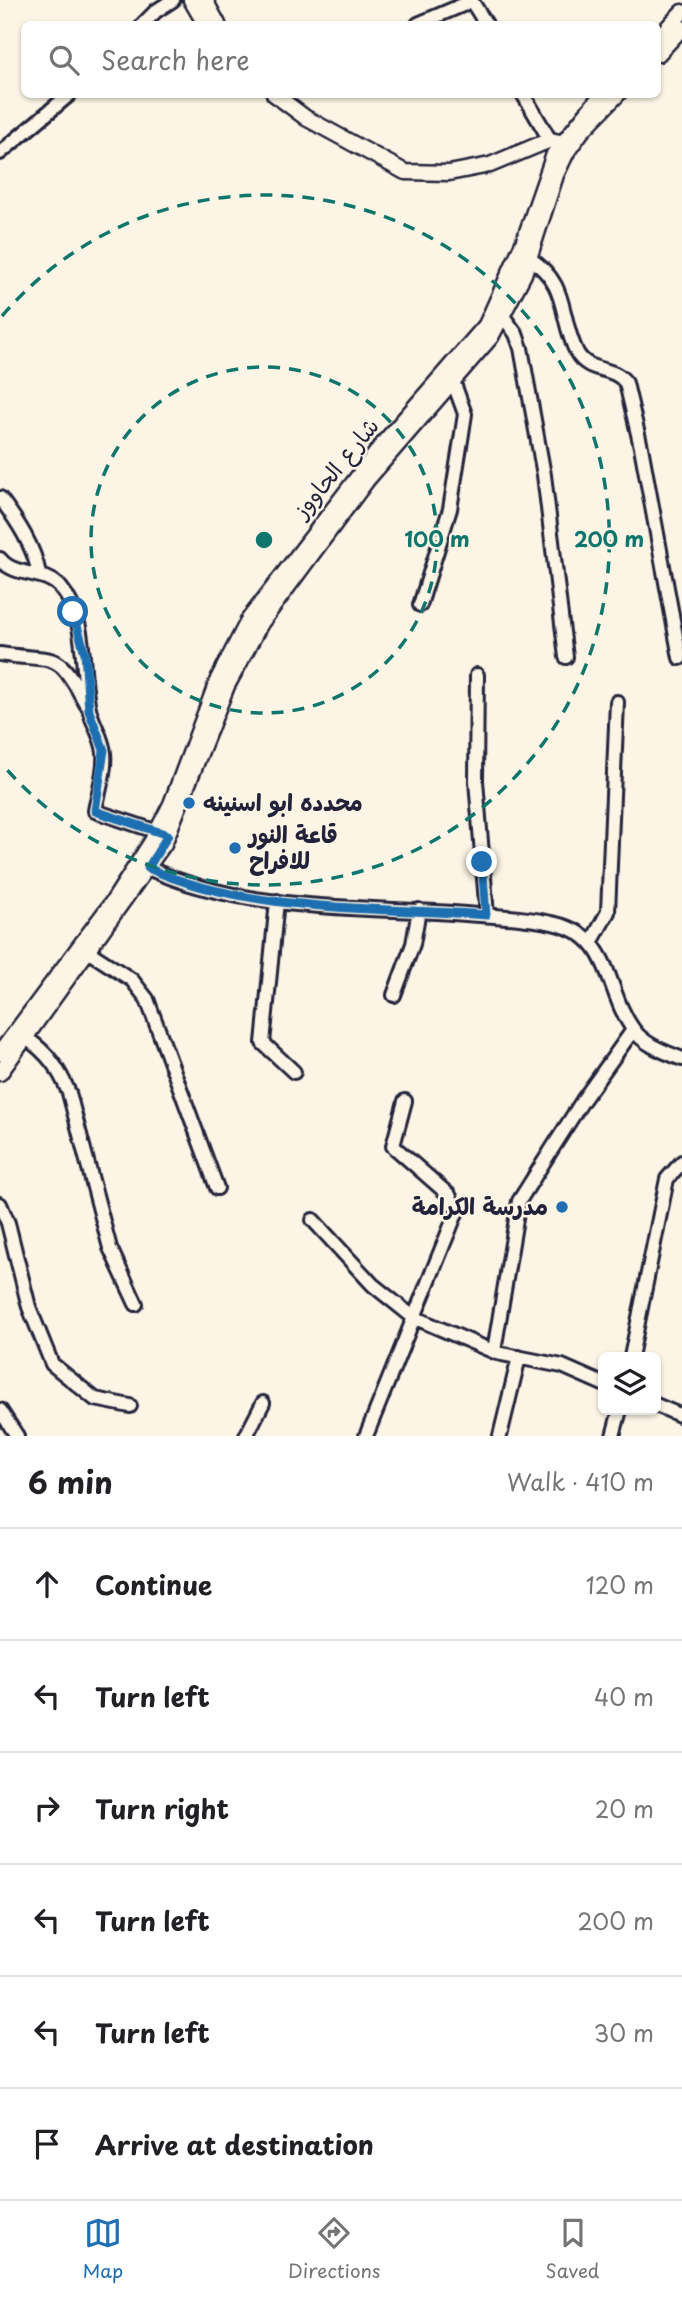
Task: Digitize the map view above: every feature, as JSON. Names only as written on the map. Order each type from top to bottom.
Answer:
[{"type":"main road","points":[[191,0],[203,21]]},
{"type":"main road","points":[[205,0],[216,21]]},
{"type":"main road","points":[[661,34],[682,12]]},
{"type":"main road","points":[[661,50],[682,28]]},
{"type":"main road","points":[[279,98],[306,118],[405,172],[449,173],[490,165],[562,142],[613,98]]},
{"type":"main road","name":"شارع الحاووز","points":[[0,1053],[162,834],[218,680],[249,619],[386,440],[486,325],[517,256],[544,176],[562,142],[599,98]]},
{"type":"main road","points":[[0,1073],[148,868],[227,686],[261,623],[367,480],[491,337],[529,258],[556,175],[562,142]]},
{"type":"street","points":[[147,21],[173,0]]},
{"type":"street","points":[[425,21],[471,0],[484,21]]},
{"type":"street","points":[[0,153],[65,98]]},
{"type":"street","points":[[526,98],[562,142]]},
{"type":"street","points":[[529,258],[553,279],[578,353],[587,365],[620,375],[626,383],[641,447],[680,658]]},
{"type":"street","points":[[503,316],[516,334],[521,348],[544,475],[566,657]]},
{"type":"street","points":[[420,605],[450,509],[465,414],[453,381]]},
{"type":"street","points":[[0,498],[27,539],[39,574]]},
{"type":"street","points":[[0,559],[4,565],[53,580],[61,588],[73,612],[85,653],[89,711]]},
{"type":"street","points":[[0,654],[51,658],[69,673],[89,711],[104,750],[95,811],[162,834]]},
{"type":"street","points":[[477,675],[476,782],[486,915]]},
{"type":"street","points":[[592,941],[608,912],[617,702]]},
{"type":"street","points":[[148,868],[197,888],[277,901],[486,915],[558,924],[592,941],[633,1030],[656,1049],[682,1059]]},
{"type":"street","points":[[277,901],[263,1043],[294,1072]]},
{"type":"street","points":[[394,995],[413,944],[419,910]]},
{"type":"street","points":[[89,952],[132,979],[147,999],[216,1188]]},
{"type":"street","points":[[494,1351],[519,1202],[583,1100],[633,1030]]},
{"type":"street","points":[[26,1038],[40,1047],[60,1071],[69,1093],[110,1248],[136,1304]]},
{"type":"street","points":[[366,1436],[457,1211],[449,1195],[393,1146],[405,1101]]},
{"type":"street","points":[[632,1352],[667,1179],[682,1162]]},
{"type":"street","points":[[0,1204],[8,1223],[29,1307],[52,1364],[95,1399],[131,1406]]},
{"type":"street","points":[[313,1220],[373,1285],[413,1317],[494,1351],[562,1366],[598,1382]]},
{"type":"street","points":[[500,1436],[519,1357]]},
{"type":"street","points":[[246,1436],[263,1403]]},
{"type":"street","points":[[661,1407],[682,1416]]},
{"type":"street","points":[[0,1410],[16,1436]]},
{"type":"street","points":[[613,1436],[619,1415]]},
{"type":"place","name":"محدده ابو اسنينه","points":[[189,803]]},
{"type":"place","name":"قاعة النور للافراح","points":[[235,848]]},
{"type":"place","name":"مدرسة الكرامة","points":[[562,1207]]},
{"type":"route","points":[[73,612],[85,653],[89,711],[104,750],[95,811],[168,835],[148,868],[197,888],[225,894],[277,901],[486,915],[482,862]]}]
